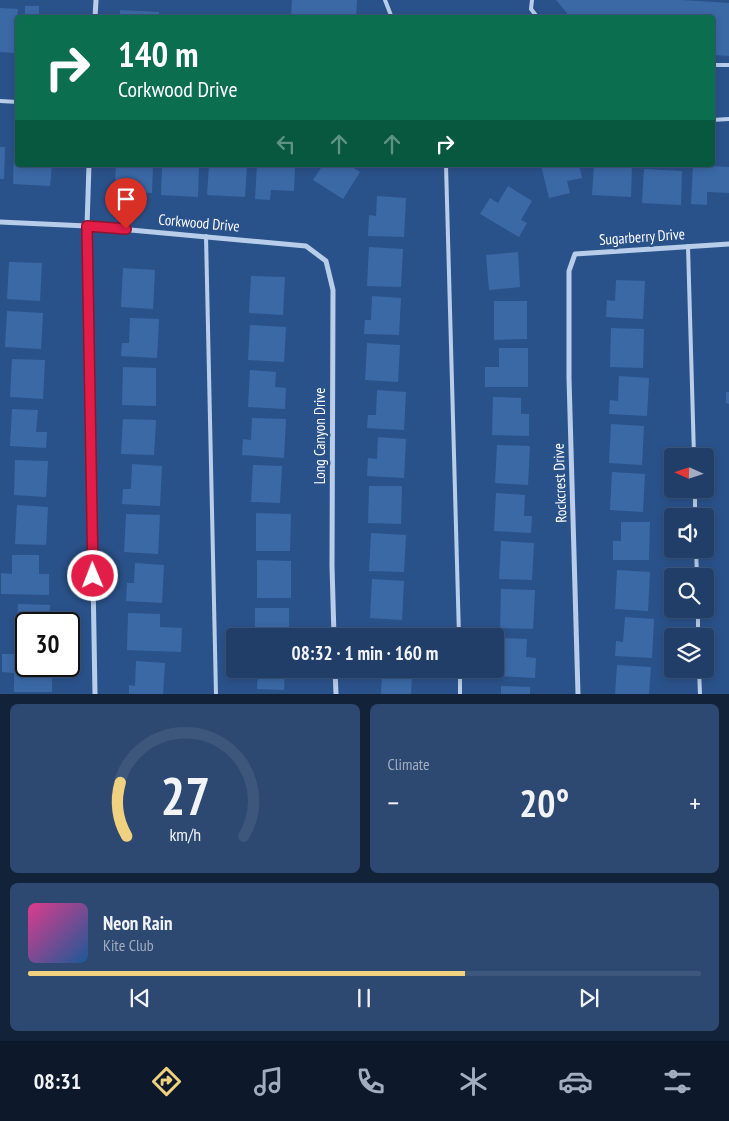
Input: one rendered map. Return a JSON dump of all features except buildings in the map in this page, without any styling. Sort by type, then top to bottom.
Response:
[{"type":"street","points":[[95,15],[96,0]]},
{"type":"street","points":[[89,167],[87,226],[95,694]]},
{"type":"street","name":"Corkwood Drive","points":[[0,222],[87,226],[306,246]]},
{"type":"street","name":"Sugarberry Drive","points":[[569,271],[575,254],[729,244]]},
{"type":"street","name":"Long Canyon Drive","points":[[306,246],[326,261],[333,290],[332,566],[334,628]]},
{"type":"street","name":"Rockcrest Drive","points":[[569,271],[569,378],[578,694]]},
{"type":"street","points":[[335,678],[336,694]]},
{"type":"lane","points":[[385,0],[391,15]]},
{"type":"lane","points":[[532,0],[531,9],[536,15]]},
{"type":"lane","points":[[715,65],[729,66]]},
{"type":"lane","points":[[0,101],[15,102]]},
{"type":"lane","points":[[715,120],[729,119]]},
{"type":"lane","points":[[446,167],[459,628]]},
{"type":"lane","points":[[206,236],[216,694]]},
{"type":"lane","points":[[688,246],[694,448]]},
{"type":"lane","points":[[460,678],[460,694]]},
{"type":"lane","points":[[699,678],[700,694]]},
{"type":"route","points":[[93,576],[87,226],[126,229]]}]
